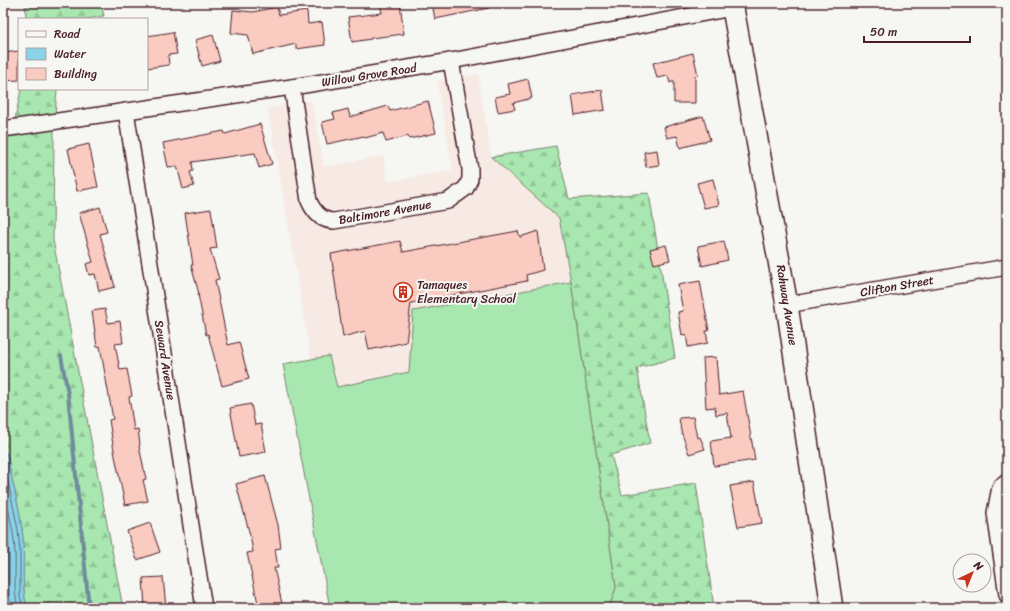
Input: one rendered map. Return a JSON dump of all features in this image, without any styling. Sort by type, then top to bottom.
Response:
[{"type":"street","name":"Willow Grove Road","points":[[3,129],[292,87],[451,61],[732,6]]},
{"type":"street","name":"Rahway Avenue","points":[[732,6],[787,305],[832,608]]},
{"type":"street","name":"Baltimore Avenue","points":[[292,87],[309,201],[319,216],[328,221],[448,201],[466,188],[470,178],[451,61]]},
{"type":"street","name":"Seward Avenue","points":[[126,112],[204,608]]},
{"type":"street","name":"Clifton Street","points":[[787,305],[1007,267]]},
{"type":"street","points":[[1007,482],[1000,486],[995,513],[1007,596]]},
{"type":"shaded area","points":[[478,74],[491,157],[559,218],[571,282],[616,587],[609,608],[330,608],[283,364],[311,359],[268,108],[312,101],[324,167],[383,156],[388,182],[453,170],[437,81]]},
{"type":"green space","points":[[25,3],[101,3],[104,16],[93,18],[26,18]]},
{"type":"green space","points":[[21,90],[57,90],[54,129],[53,240],[123,608],[27,608],[23,579],[23,539],[21,520],[7,454],[3,449],[3,139],[12,135]]},
{"type":"green space","points":[[556,146],[569,199],[649,193],[675,358],[637,368],[650,443],[611,455],[622,495],[696,483],[714,608],[609,608],[616,587],[571,282],[559,218],[491,157]]},
{"type":"green space","points":[[571,282],[616,587],[609,608],[330,608],[283,364],[329,356],[337,387],[409,372],[413,311]]},
{"type":"water","points":[[3,449],[7,454],[21,520],[24,589],[27,608],[3,608]]},
{"type":"building","points":[[380,3],[400,3],[404,34],[352,42],[348,17],[382,13]]},
{"type":"building","points":[[432,3],[488,3],[489,8],[435,19]]},
{"type":"building","points":[[277,7],[279,15],[307,11],[308,24],[322,22],[325,45],[296,49],[296,44],[253,54],[248,35],[231,33],[233,10],[253,12]]},
{"type":"building","points":[[173,32],[177,54],[168,55],[169,65],[148,68],[148,36]]},
{"type":"building","points":[[213,35],[220,61],[202,66],[195,40]]},
{"type":"building","points":[[18,51],[18,80],[3,81],[3,53]]},
{"type":"building","points":[[693,53],[698,75],[695,76],[695,103],[674,103],[674,81],[670,83],[668,76],[657,78],[653,63]]},
{"type":"building","points":[[528,79],[532,98],[513,103],[515,109],[498,112],[495,97],[510,94],[508,84]]},
{"type":"building","points":[[602,90],[605,110],[575,115],[572,95]]},
{"type":"building","points":[[428,101],[436,133],[409,139],[408,136],[386,142],[383,133],[365,138],[364,136],[327,144],[322,122],[335,119],[333,113],[348,109],[350,117],[388,106],[390,111]]},
{"type":"building","points":[[703,116],[710,140],[680,148],[677,136],[667,138],[664,127]]},
{"type":"building","points":[[260,124],[272,164],[259,168],[255,153],[192,162],[193,171],[190,172],[194,186],[183,189],[177,166],[168,167],[163,143],[224,131],[225,134]]},
{"type":"building","points":[[89,144],[98,187],[77,191],[68,149]]},
{"type":"building","points":[[657,150],[659,165],[646,167],[644,152]]},
{"type":"building","points":[[713,179],[719,205],[704,208],[697,183]]},
{"type":"building","points":[[100,207],[107,232],[100,234],[115,287],[99,291],[95,274],[89,275],[86,264],[93,262],[79,213]]},
{"type":"building","points":[[211,209],[217,248],[210,249],[219,279],[215,280],[228,345],[239,342],[249,379],[222,386],[208,334],[206,335],[199,294],[191,265],[193,265],[185,213]]},
{"type":"building","name":"Tamaques Elementary School","points":[[518,231],[520,237],[538,231],[543,270],[526,275],[527,281],[411,303],[406,342],[369,350],[365,331],[343,337],[331,254],[400,241],[403,252]]},
{"type":"building","points":[[724,241],[728,260],[702,266],[698,246]]},
{"type":"building","points":[[666,245],[670,260],[654,264],[650,249]]},
{"type":"building","points":[[700,281],[709,331],[706,331],[708,343],[688,347],[686,334],[682,335],[678,312],[683,311],[678,285]]},
{"type":"building","points":[[105,309],[108,323],[120,321],[123,343],[115,344],[120,370],[127,369],[132,396],[129,397],[134,430],[138,429],[139,446],[146,479],[143,480],[148,501],[125,505],[109,420],[113,419],[100,346],[97,347],[92,311]]},
{"type":"building","points":[[716,357],[719,395],[743,391],[755,460],[714,466],[711,441],[731,438],[727,413],[716,415],[715,407],[706,408],[703,358]]},
{"type":"building","points":[[251,404],[255,425],[261,424],[266,452],[239,457],[230,408]]},
{"type":"building","points":[[693,417],[697,438],[700,437],[705,449],[689,454],[681,431],[679,418]]},
{"type":"building","points":[[265,476],[278,525],[281,548],[275,549],[278,568],[274,568],[283,608],[259,608],[247,553],[253,552],[250,535],[236,484]]},
{"type":"building","points":[[754,482],[762,523],[738,527],[730,486]]},
{"type":"building","points":[[150,523],[160,552],[137,560],[127,531]]},
{"type":"building","points":[[163,577],[166,608],[145,608],[143,578]]},
{"type":"waterway","points":[[61,356],[68,394],[89,608]]},
{"type":"place","name":"Tamaques Elementary School","points":[[403,292]]}]
